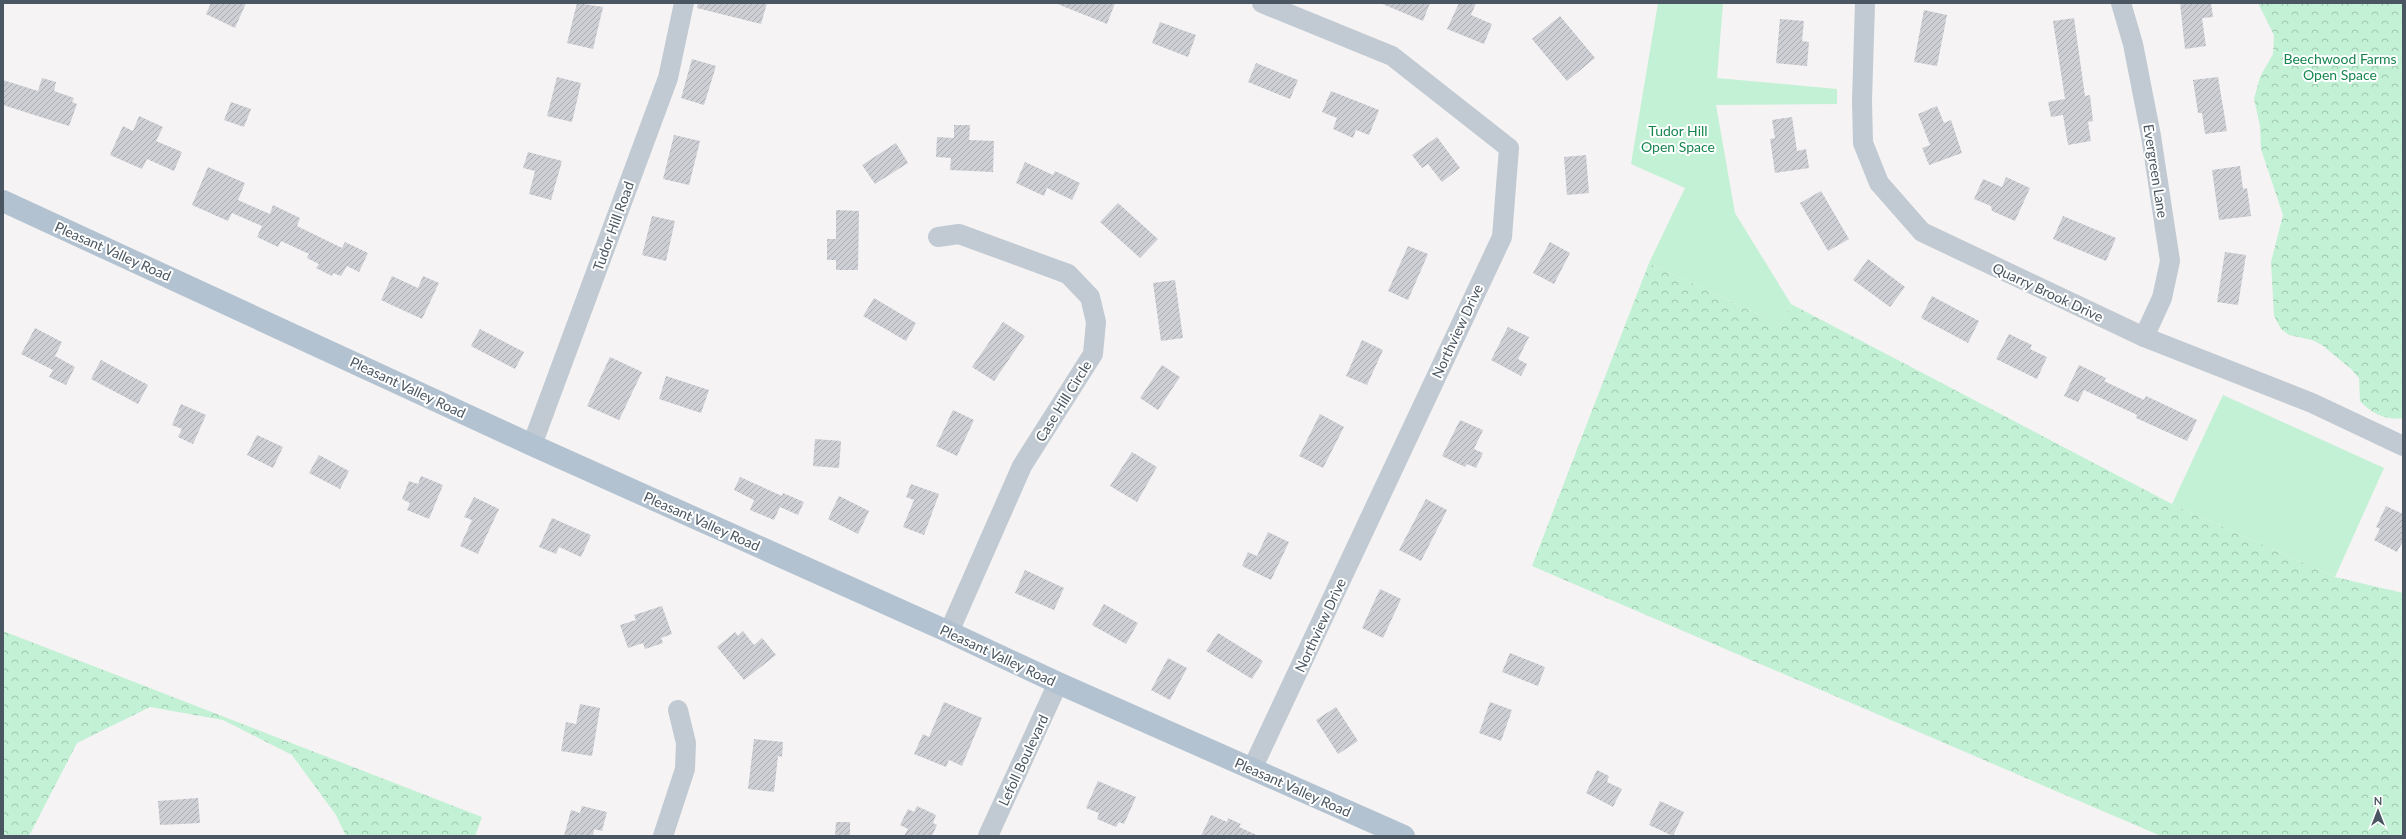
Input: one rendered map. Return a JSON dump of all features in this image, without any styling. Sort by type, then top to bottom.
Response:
[{"type":"main road","name":"Pleasant Valley Road","points":[[3,201],[532,445],[949,632],[1058,683],[1404,836]]},
{"type":"street","name":"Tudor Hill Road","points":[[532,445],[668,78],[684,3]]},
{"type":"street","name":"Northview Drive","points":[[1252,769],[1502,237],[1509,148],[1392,56],[1262,3]]},
{"type":"street","name":"Quarry Brook Drive","points":[[1865,3],[1862,101],[1863,143],[1879,184],[1922,232],[2144,337],[2312,403],[2403,446]]},
{"type":"street","name":"Evergreen Lane","points":[[2121,3],[2133,44],[2151,136],[2170,261],[2162,298],[2144,337]]},
{"type":"street","name":"Case Hill Circle","points":[[938,238],[959,234],[1068,274],[1090,297],[1096,322],[1093,354],[1022,466],[949,632]]},
{"type":"street","name":"Lefoll Boulevard","points":[[988,836],[1058,683]]},
{"type":"street","points":[[664,836],[684,769],[686,743],[678,710]]},
{"type":"green space","name":"Tudor Hill Open Space","points":[[1658,3],[1723,3],[1717,78],[1837,89],[1837,104],[1716,105],[1735,213],[1791,304],[1781,325],[1649,263],[1685,188],[1631,164]]},
{"type":"green space","name":"Beechwood Farms Open Space","points":[[2258,3],[2403,3],[2403,418],[2397,419],[2385,417],[2369,409],[2360,401],[2359,378],[2351,369],[2322,345],[2312,340],[2289,335],[2281,329],[2274,316],[2271,262],[2283,215],[2261,149],[2260,126],[2254,99],[2260,77],[2273,54],[2274,35]]},
{"type":"green space","points":[[1649,263],[1781,325],[1791,304],[2172,504],[2335,577],[2403,593],[2403,836],[2161,836],[1532,566]]},
{"type":"green space","points":[[2223,395],[2384,468],[2335,577],[2172,504]]},
{"type":"green space","points":[[3,631],[482,817],[475,836],[346,836],[336,815],[292,755],[223,720],[150,707],[77,743],[29,836],[3,836]]},
{"type":"building","points":[[211,3],[246,3],[235,28],[206,14]]},
{"type":"building","points":[[577,3],[603,7],[593,49],[567,43]]},
{"type":"building","points":[[698,3],[767,3],[761,24],[697,8]]},
{"type":"building","points":[[1055,3],[1115,3],[1107,24]]},
{"type":"building","points":[[1380,3],[1430,3],[1423,21]]},
{"type":"building","points":[[1459,3],[1476,3],[1471,15],[1492,24],[1484,44],[1447,29]]},
{"type":"building","points":[[2180,3],[2211,3],[2213,17],[2202,18],[2206,46],[2185,49]]},
{"type":"building","points":[[1924,10],[1947,15],[1937,66],[1914,62]]},
{"type":"building","points":[[1560,16],[1595,58],[1567,81],[1532,39]]},
{"type":"building","points":[[2074,18],[2085,96],[2090,95],[2093,121],[2088,122],[2091,141],[2068,145],[2063,115],[2051,117],[2048,102],[2065,99],[2053,21]]},
{"type":"building","points":[[1780,19],[1804,21],[1802,41],[1809,42],[1807,66],[1776,63]]},
{"type":"building","points":[[1160,22],[1196,35],[1188,57],[1152,43]]},
{"type":"building","points":[[692,59],[716,66],[704,105],[681,98]]},
{"type":"building","points":[[1256,63],[1298,80],[1290,99],[1248,82]]},
{"type":"building","points":[[557,77],[581,83],[572,122],[547,116]]},
{"type":"building","points":[[2218,77],[2227,131],[2205,134],[2202,113],[2198,113],[2193,80]]},
{"type":"building","points":[[42,78],[56,82],[54,91],[74,98],[72,102],[77,104],[69,126],[3,105],[3,80],[38,91]]},
{"type":"building","points":[[1331,91],[1379,110],[1369,135],[1356,130],[1353,138],[1333,129],[1337,118],[1322,112]]},
{"type":"building","points":[[231,102],[251,109],[244,127],[224,120]]},
{"type":"building","points":[[1937,106],[1944,123],[1951,120],[1962,153],[1929,165],[1922,148],[1930,145],[1918,114]]},
{"type":"building","points":[[139,116],[163,127],[156,141],[182,152],[174,171],[147,159],[142,169],[110,155],[123,126],[133,131]]},
{"type":"building","points":[[1792,117],[1797,151],[1806,149],[1809,168],[1775,173],[1770,139],[1775,138],[1772,120]]},
{"type":"building","points":[[954,125],[970,125],[969,140],[994,141],[993,172],[950,170],[951,158],[936,157],[937,137],[954,138]]},
{"type":"building","points":[[674,135],[700,141],[689,185],[663,179]]},
{"type":"building","points":[[1437,137],[1460,168],[1442,182],[1428,164],[1422,168],[1412,155]]},
{"type":"building","points":[[896,143],[908,163],[875,184],[862,165]]},
{"type":"building","points":[[528,152],[562,161],[551,200],[529,194],[535,171],[523,168]]},
{"type":"building","points":[[1586,155],[1589,193],[1567,195],[1564,157]]},
{"type":"building","points":[[1025,162],[1053,175],[1055,171],[1080,183],[1072,200],[1047,188],[1044,196],[1016,183]]},
{"type":"building","points":[[2240,166],[2243,189],[2247,188],[2251,216],[2219,220],[2212,170]]},
{"type":"building","points":[[208,167],[245,183],[238,200],[270,214],[273,205],[300,218],[297,226],[342,248],[345,242],[368,253],[359,272],[347,266],[341,276],[333,273],[332,276],[316,268],[319,264],[307,258],[309,254],[281,241],[278,247],[257,237],[262,226],[232,213],[228,221],[192,205]]},
{"type":"building","points":[[2006,177],[2030,188],[2015,221],[1992,211],[1991,206],[1974,199],[1983,179],[2002,187]]},
{"type":"building","points":[[1821,191],[1849,239],[1828,251],[1800,203]]},
{"type":"building","points":[[1118,203],[1158,239],[1140,258],[1100,222]]},
{"type":"building","points":[[836,210],[859,211],[858,270],[836,270],[836,260],[827,260],[827,239],[836,239]]},
{"type":"building","points":[[652,216],[675,221],[666,261],[642,255]]},
{"type":"building","points":[[2063,216],[2116,238],[2106,261],[2053,239]]},
{"type":"building","points":[[1550,242],[1570,253],[1554,284],[1533,273]]},
{"type":"building","points":[[1408,246],[1428,254],[1408,300],[1388,291]]},
{"type":"building","points":[[2225,252],[2246,255],[2238,305],[2217,302]]},
{"type":"building","points":[[1868,259],[1905,287],[1890,307],[1853,280]]},
{"type":"building","points":[[392,276],[418,288],[423,276],[439,283],[422,319],[381,300]]},
{"type":"building","points":[[1175,280],[1183,338],[1161,341],[1153,283]]},
{"type":"building","points":[[1932,296],[1979,321],[1968,343],[1921,318]]},
{"type":"building","points":[[874,298],[916,323],[906,341],[863,316]]},
{"type":"building","points":[[1003,322],[1025,336],[994,381],[972,367]]},
{"type":"building","points":[[1508,327],[1529,337],[1518,359],[1527,364],[1521,376],[1491,360]]},
{"type":"building","points":[[35,328],[62,342],[55,356],[75,367],[66,385],[49,377],[53,370],[21,354]]},
{"type":"building","points":[[480,329],[524,352],[515,369],[471,346]]},
{"type":"building","points":[[2009,334],[2032,345],[2030,349],[2047,357],[2037,379],[1996,359]]},
{"type":"building","points":[[1362,340],[1383,350],[1367,385],[1346,376]]},
{"type":"building","points":[[610,357],[642,372],[619,420],[587,406]]},
{"type":"building","points":[[101,360],[148,385],[138,404],[91,379]]},
{"type":"building","points":[[1162,365],[1180,377],[1158,410],[1140,398]]},
{"type":"building","points":[[2079,365],[2106,378],[2104,381],[2144,400],[2146,396],[2197,420],[2187,441],[2136,418],[2137,415],[2084,390],[2078,402],[2064,396]]},
{"type":"building","points":[[666,376],[709,390],[701,413],[659,399]]},
{"type":"building","points":[[181,404],[206,415],[193,444],[178,437],[182,429],[172,425]]},
{"type":"building","points":[[953,410],[974,420],[957,456],[936,446]]},
{"type":"building","points":[[1320,414],[1344,427],[1323,468],[1299,456]]},
{"type":"building","points":[[1460,420],[1483,430],[1474,449],[1483,453],[1476,468],[1467,464],[1465,467],[1442,456]]},
{"type":"building","points":[[257,435],[283,447],[273,468],[247,455]]},
{"type":"building","points":[[815,439],[841,441],[839,468],[813,466]]},
{"type":"building","points":[[1132,452],[1157,467],[1137,502],[1110,486]]},
{"type":"building","points":[[319,455],[349,471],[340,489],[309,473]]},
{"type":"building","points":[[421,476],[443,485],[429,519],[407,510],[410,503],[402,499],[409,481],[418,484]]},
{"type":"building","points":[[740,477],[782,496],[783,493],[804,502],[798,515],[780,507],[774,520],[750,510],[754,500],[734,490]]},
{"type":"building","points":[[911,484],[939,494],[924,535],[903,527],[914,500],[906,497]]},
{"type":"building","points":[[839,496],[869,511],[858,534],[828,519]]},
{"type":"building","points":[[474,497],[499,509],[478,554],[460,546],[472,520],[464,517]]},
{"type":"building","points":[[1426,499],[1447,510],[1421,561],[1399,550]]},
{"type":"building","points":[[2386,506],[2403,514],[2403,541],[2397,552],[2374,540],[2380,529],[2376,527]]},
{"type":"building","points":[[552,518],[591,535],[581,557],[559,547],[556,554],[539,547]]},
{"type":"building","points":[[1268,532],[1289,542],[1271,580],[1242,566],[1248,552],[1257,556]]},
{"type":"building","points":[[1025,570],[1064,588],[1054,610],[1015,593]]},
{"type":"building","points":[[1380,589],[1401,599],[1383,638],[1362,628]]},
{"type":"building","points":[[1104,604],[1138,623],[1126,644],[1092,625]]},
{"type":"building","points":[[662,606],[672,634],[661,638],[663,643],[645,649],[643,643],[628,648],[620,625],[636,620],[634,615]]},
{"type":"building","points":[[743,631],[754,645],[762,638],[776,655],[744,680],[717,647],[735,632],[738,636]]},
{"type":"building","points":[[1218,633],[1263,661],[1252,679],[1206,651]]},
{"type":"building","points":[[1510,653],[1545,667],[1538,686],[1502,672]]},
{"type":"building","points":[[1168,658],[1187,668],[1170,700],[1151,690]]},
{"type":"building","points":[[944,702],[982,718],[962,766],[949,760],[946,767],[914,754],[923,734],[929,737]]},
{"type":"building","points":[[1490,702],[1512,710],[1501,741],[1479,733]]},
{"type":"building","points":[[580,704],[600,708],[592,756],[561,751],[566,722],[576,724]]},
{"type":"building","points":[[1336,707],[1358,741],[1338,754],[1316,720]]},
{"type":"building","points":[[754,739],[783,742],[782,757],[778,756],[774,792],[748,789]]},
{"type":"building","points":[[1597,770],[1609,776],[1607,782],[1622,789],[1613,807],[1586,793]]},
{"type":"building","points":[[1098,781],[1136,797],[1124,824],[1119,822],[1116,827],[1097,819],[1099,813],[1086,808]]},
{"type":"building","points":[[198,798],[200,823],[160,825],[158,801]]},
{"type":"building","points":[[1660,801],[1684,812],[1673,836],[1649,825]]},
{"type":"building","points":[[582,806],[607,812],[602,831],[594,829],[593,836],[564,836],[571,810],[580,813]]},
{"type":"building","points":[[917,806],[936,815],[933,823],[937,825],[932,836],[904,836],[908,829],[900,825],[908,809],[914,812]]},
{"type":"building","points":[[1211,815],[1227,822],[1228,818],[1241,824],[1239,827],[1259,836],[1201,836]]},
{"type":"building","points":[[836,822],[850,822],[850,836],[835,836]]}]
